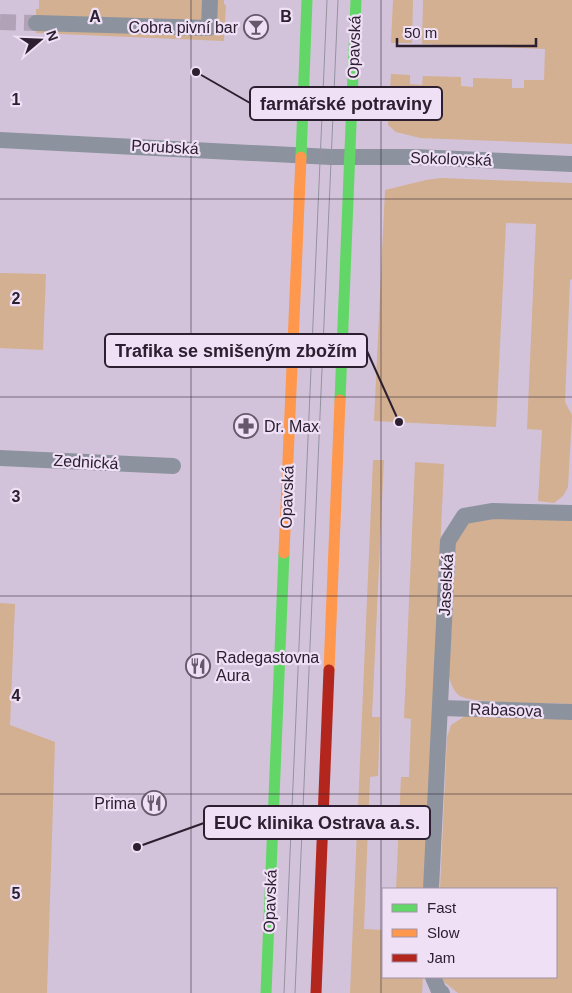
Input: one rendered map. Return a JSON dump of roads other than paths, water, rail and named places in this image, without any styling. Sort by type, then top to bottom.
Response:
[{"type":"main road","name":"Opavská","points":[[266,993],[307,0]]},
{"type":"main road","name":"Opavská","points":[[316,993],[356,0]]},
{"type":"street","points":[[36,23],[209,28],[210,0]]},
{"type":"street","name":"Porubská","points":[[0,140],[331,156]]},
{"type":"street","name":"Sokolovská","points":[[331,156],[415,157],[572,164]]},
{"type":"street","name":"Zednická","points":[[0,458],[173,466]]},
{"type":"street","name":"Jaselská","points":[[431,888],[448,541],[464,516],[493,511],[572,513]]},
{"type":"street","name":"Rabasova","points":[[440,708],[572,712]]},
{"type":"street","points":[[433,978],[439,991],[442,993]]},
{"type":"tunnel","points":[[0,22],[36,23]]},
{"type":"tram line","points":[[284,993],[327,0]]},
{"type":"tram line","points":[[295,993],[338,0]]},
{"type":"place","name":"Cobra pivní bar","points":[[256,27]]},
{"type":"place","name":"farmářské potraviny","points":[[196,72]]},
{"type":"place","name":"Trafika se smišeným zbožím","points":[[399,422]]},
{"type":"place","name":"Dr. Max","points":[[246,426]]},
{"type":"place","name":"Radegastovna Aura","points":[[198,666]]},
{"type":"place","name":"Prima","points":[[154,803]]},
{"type":"place","name":"EUC klinika Ostrava a.s.","points":[[137,847]]}]
